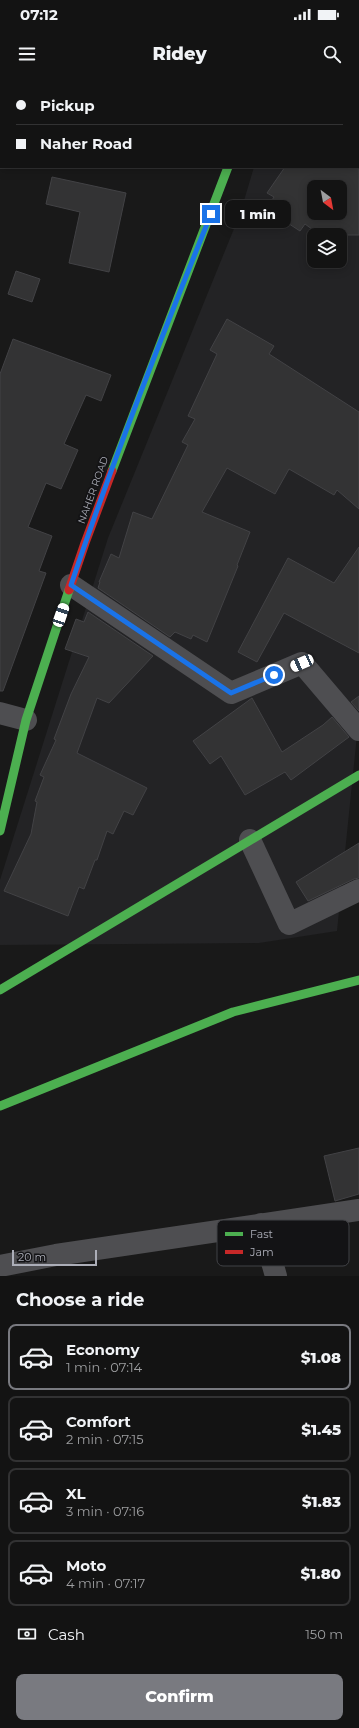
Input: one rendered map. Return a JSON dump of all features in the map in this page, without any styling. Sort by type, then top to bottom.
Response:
[{"type":"street","points":[[222,185],[228,168]]},
{"type":"street","name":"NAHER ROAD","points":[[0,831],[26,720],[88,535],[163,334],[222,185],[233,168]]},
{"type":"street","points":[[71,585],[231,693],[302,663],[359,730]]},
{"type":"street","points":[[0,713],[26,720]]},
{"type":"street","points":[[0,990],[359,774]]},
{"type":"street","points":[[250,840],[289,924],[359,890]]},
{"type":"street","points":[[0,1106],[233,1012],[359,980]]},
{"type":"street","points":[[289,1220],[359,1210]]},
{"type":"street","points":[[8,1269],[56,1255],[217,1231]]},
{"type":"street","points":[[273,1266],[276,1276]]},
{"type":"shaded area","points":[[254,168],[359,168],[359,715],[337,931],[259,943],[0,945],[0,880],[108,538],[240,214]]},
{"type":"building","points":[[284,168],[359,168],[359,235],[347,235],[347,228],[310,228],[305,224],[300,231],[266,209],[274,197],[267,193]]},
{"type":"building","points":[[52,177],[126,193],[109,272],[69,263],[80,212],[46,204]]},
{"type":"building","points":[[16,271],[40,279],[32,302],[8,294]]},
{"type":"building","points":[[227,319],[274,346],[269,354],[359,412],[359,509],[337,490],[334,495],[289,469],[275,494],[227,468],[202,512],[250,532],[237,565],[238,566],[207,642],[193,635],[191,639],[175,632],[170,637],[98,588],[99,582],[111,554],[119,558],[133,512],[152,519],[188,445],[182,442],[195,419],[188,416],[217,354],[210,350]]},
{"type":"building","points":[[13,339],[111,375],[101,401],[86,395],[64,444],[78,450],[61,489],[46,483],[28,527],[52,536],[39,571],[46,573],[3,691],[0,691],[0,374]]},
{"type":"building","points":[[359,547],[359,653],[284,613],[257,662],[238,652],[288,558],[334,583]]},
{"type":"building","points":[[88,612],[153,656],[109,703],[97,698],[77,753],[147,788],[133,815],[124,811],[113,834],[107,831],[97,860],[95,860],[84,889],[79,887],[68,916],[4,891],[31,834],[37,802],[35,801],[44,777],[40,775],[56,740],[54,739],[71,694],[89,657],[65,649],[76,619],[84,622]]},
{"type":"building","points":[[359,696],[359,711],[351,702]]},
{"type":"building","points":[[252,698],[282,752],[323,725],[332,717],[349,737],[291,780],[285,772],[245,795],[221,756],[210,764],[193,741]]},
{"type":"building","points":[[359,843],[359,878],[308,901],[296,882]]},
{"type":"building","points":[[359,1148],[359,1194],[335,1201],[324,1156]]},
{"type":"traffic: fast","points":[[112,471],[228,168]]},
{"type":"traffic: fast","points":[[0,831],[26,720],[69,590]]},
{"type":"traffic: fast","points":[[0,990],[359,775]]},
{"type":"traffic: fast","points":[[0,1106],[233,1012],[359,980]]},
{"type":"traffic: jam","points":[[69,590],[112,471]]},
{"type":"route","points":[[211,214],[166,326],[85,543],[71,585],[231,693],[274,675]]}]
